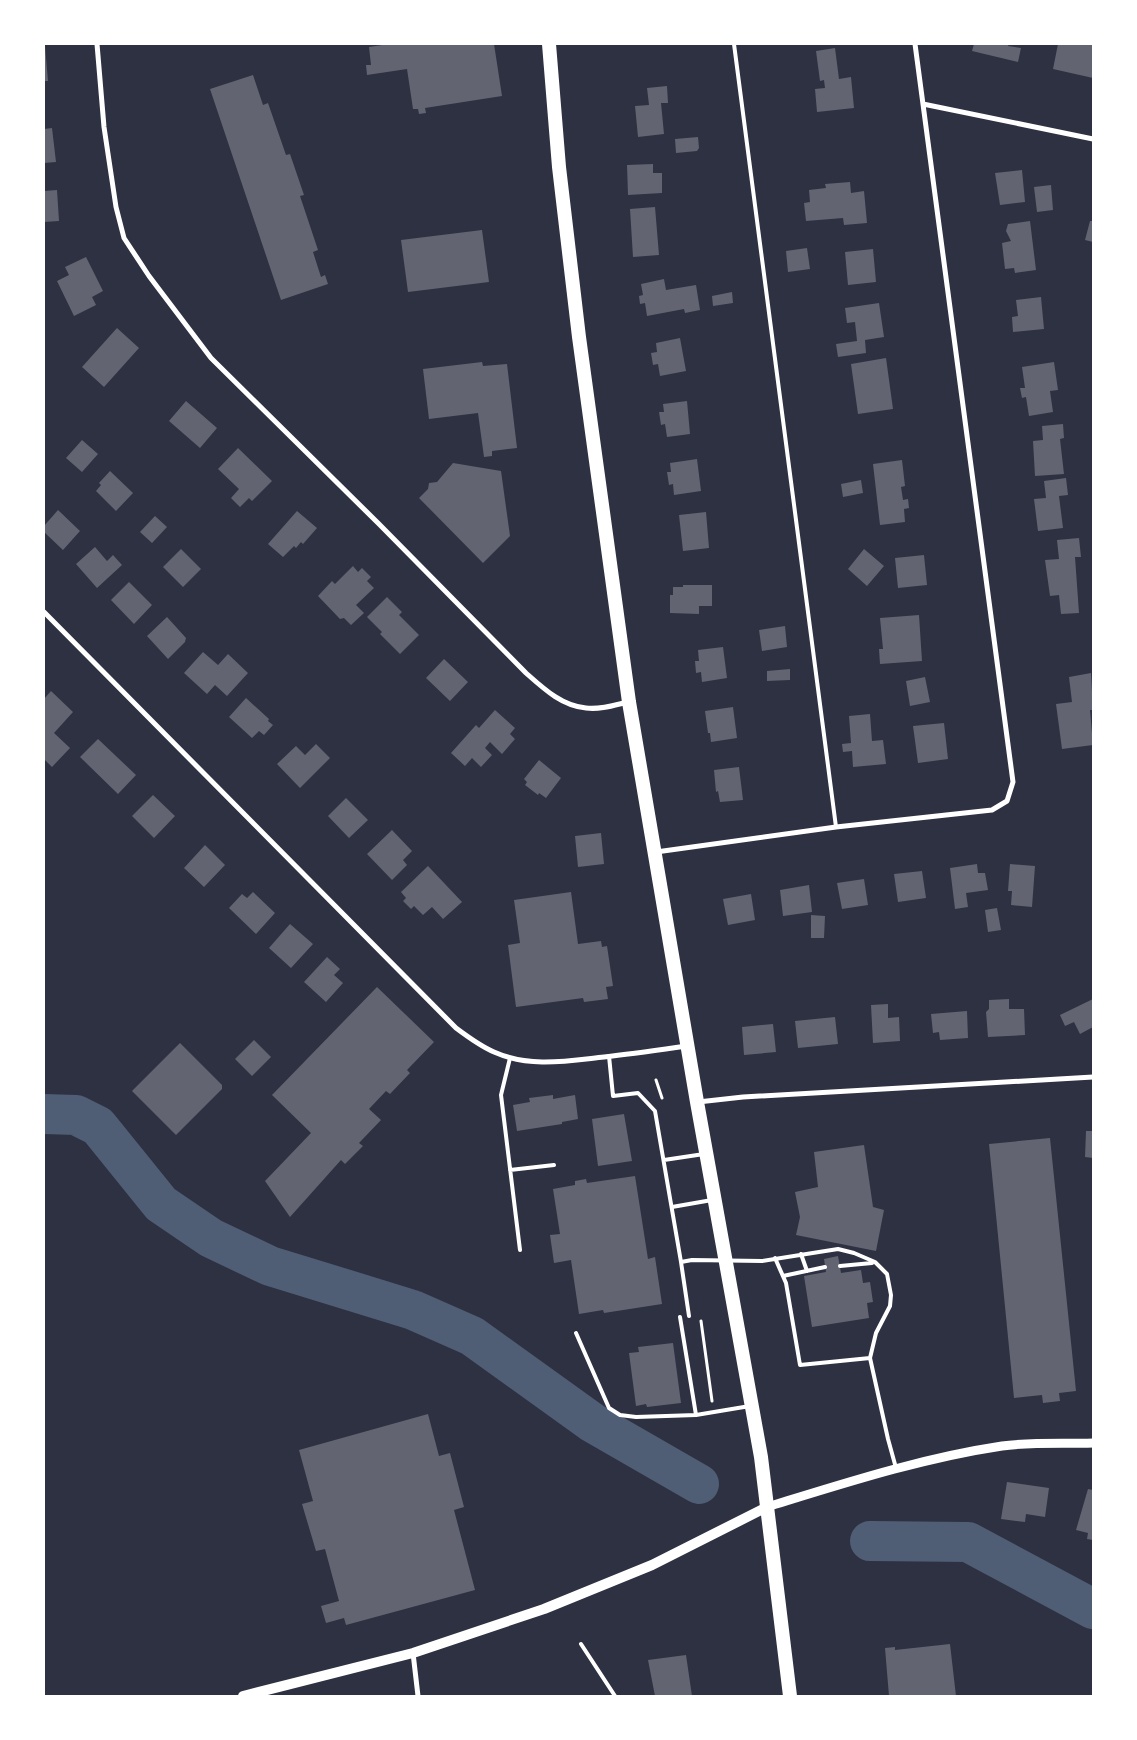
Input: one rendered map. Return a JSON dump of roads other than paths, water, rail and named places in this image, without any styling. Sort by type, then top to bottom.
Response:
[{"type":"highway","points":[[549,44],[559,167],[579,337],[629,702],[751,1405],[767,1506],[790,1696]]},
{"type":"main road","points":[[243,1696],[413,1653],[544,1609],[652,1565],[767,1506]]},
{"type":"street","points":[[97,44],[105,136],[116,207],[124,238],[149,276],[212,358],[526,674],[544,689],[558,699],[586,708],[629,702]]},
{"type":"street","points":[[656,852],[836,827],[992,810],[1007,801],[1013,782],[915,44]]},
{"type":"street","points":[[923,104],[1093,139]]},
{"type":"street","points":[[44,612],[456,1028],[481,1046],[510,1058],[537,1063],[688,1046]]},
{"type":"street","points":[[697,1102],[743,1097],[1093,1077]]},
{"type":"street","points":[[767,1506],[896,1468],[1004,1446],[1093,1443]]},
{"type":"street","points":[[413,1653],[418,1696]]},
{"type":"lane","points":[[734,44],[836,827]]},
{"type":"lane","points":[[609,1056],[613,1096],[638,1092],[656,1111],[682,1262],[689,1316]]},
{"type":"lane","points":[[510,1058],[501,1095],[520,1250]]},
{"type":"lane","points":[[664,1160],[707,1153]]},
{"type":"lane","points":[[510,1170],[554,1165]]},
{"type":"lane","points":[[672,1208],[716,1199]]},
{"type":"lane","points":[[682,1262],[692,1260],[726,1262],[762,1261],[838,1249],[854,1253],[875,1262],[887,1274],[891,1295],[890,1306],[876,1333],[870,1358],[896,1468]]},
{"type":"lane","points":[[801,1254],[807,1270]]},
{"type":"lane","points":[[775,1258],[786,1283],[800,1365],[870,1358]]},
{"type":"lane","points":[[840,1266],[875,1262]]},
{"type":"lane","points":[[783,1276],[826,1267]]},
{"type":"lane","points":[[680,1317],[696,1414]]},
{"type":"lane","points":[[576,1333],[609,1408],[620,1415],[636,1417],[696,1414],[751,1405]]},
{"type":"lane","points":[[582,1644],[615,1696]]},
{"type":"waterway","points":[[44,1114],[76,1115],[98,1126],[161,1204],[211,1238],[270,1266],[413,1310],[472,1336],[593,1423],[699,1484]]},
{"type":"waterway","points":[[870,1541],[968,1542],[1093,1609]]}]
